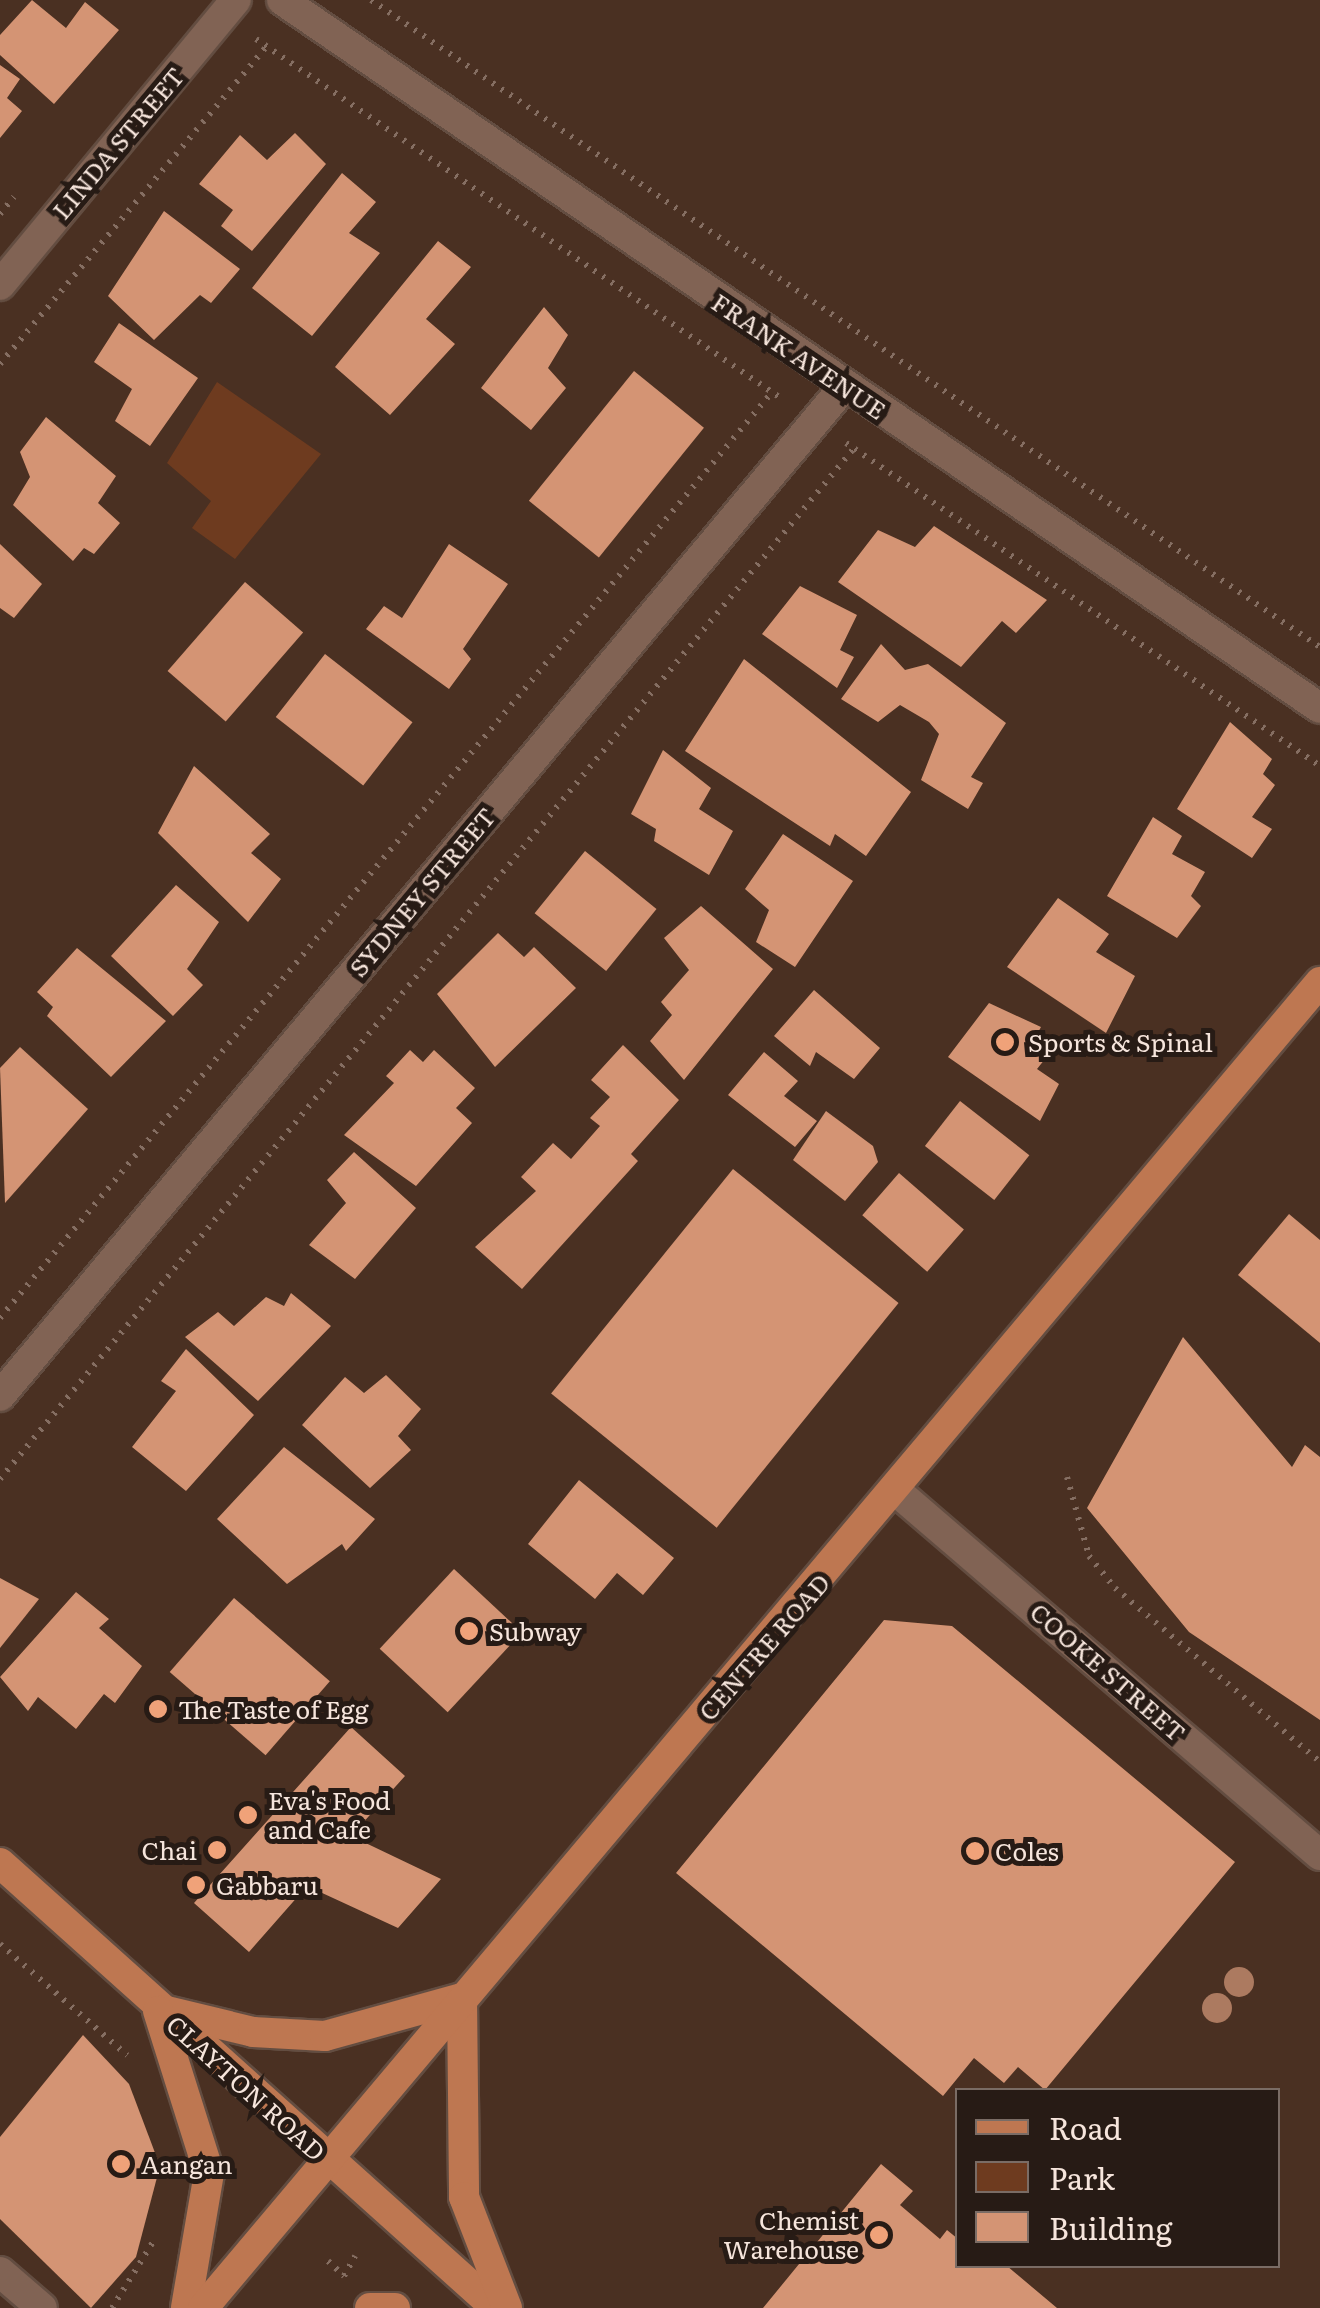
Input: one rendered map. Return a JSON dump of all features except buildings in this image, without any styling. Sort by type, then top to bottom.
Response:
[{"type":"main road","name":"CENTRE ROAD","points":[[203,2308],[1320,982]]},
{"type":"main road","name":"CLAYTON ROAD","points":[[0,1863],[326,2161],[496,2308]]},
{"type":"main road","points":[[157,2008],[253,2032],[325,2036],[462,1998],[464,2197],[507,2308]]},
{"type":"main road","points":[[157,2008],[209,2173],[186,2308]]},
{"type":"main road","points":[[370,2308],[395,2308]]},
{"type":"street","name":"FRANK AVENUE","points":[[282,0],[844,387],[1320,708]]},
{"type":"street","name":"LINDA STREET","points":[[0,285],[230,8]]},
{"type":"street","name":"SYDNEY STREET","points":[[0,1396],[844,387]]},
{"type":"street","name":"COOKE STREET","points":[[895,1490],[1320,1855]]},
{"type":"street","points":[[0,2272],[42,2308]]},
{"type":"path","points":[[370,0],[1320,647]]},
{"type":"path","points":[[230,8],[267,46],[1320,766]]},
{"type":"path","points":[[0,364],[267,46]]},
{"type":"path","points":[[0,1318],[772,392]]},
{"type":"path","points":[[0,1479],[854,448]]},
{"type":"path","points":[[1067,1477],[1089,1556],[1115,1588],[1320,1762]]},
{"type":"path","points":[[0,1944],[133,2060]]},
{"type":"path","points":[[112,2308],[162,2224]]},
{"type":"path","points":[[328,2261],[344,2276],[354,2256]]},
{"type":"green space","points":[[217,382],[321,454],[235,559],[192,528],[211,501],[167,463]]},
{"type":"place","name":"Sports & Spinal","points":[[1005,1042]]},
{"type":"place","name":"Subway","points":[[469,1631]]},
{"type":"place","name":"The Taste of Egg","points":[[158,1709]]},
{"type":"place","name":"Eva's Food and Cafe","points":[[248,1815]]},
{"type":"place","name":"Chai","points":[[217,1850]]},
{"type":"place","name":"Coles","points":[[975,1851]]},
{"type":"place","name":"Gabbaru","points":[[196,1885]]},
{"type":"place","name":"Aangan","points":[[121,2164]]},
{"type":"place","name":"Chemist Warehouse","points":[[879,2235]]}]
